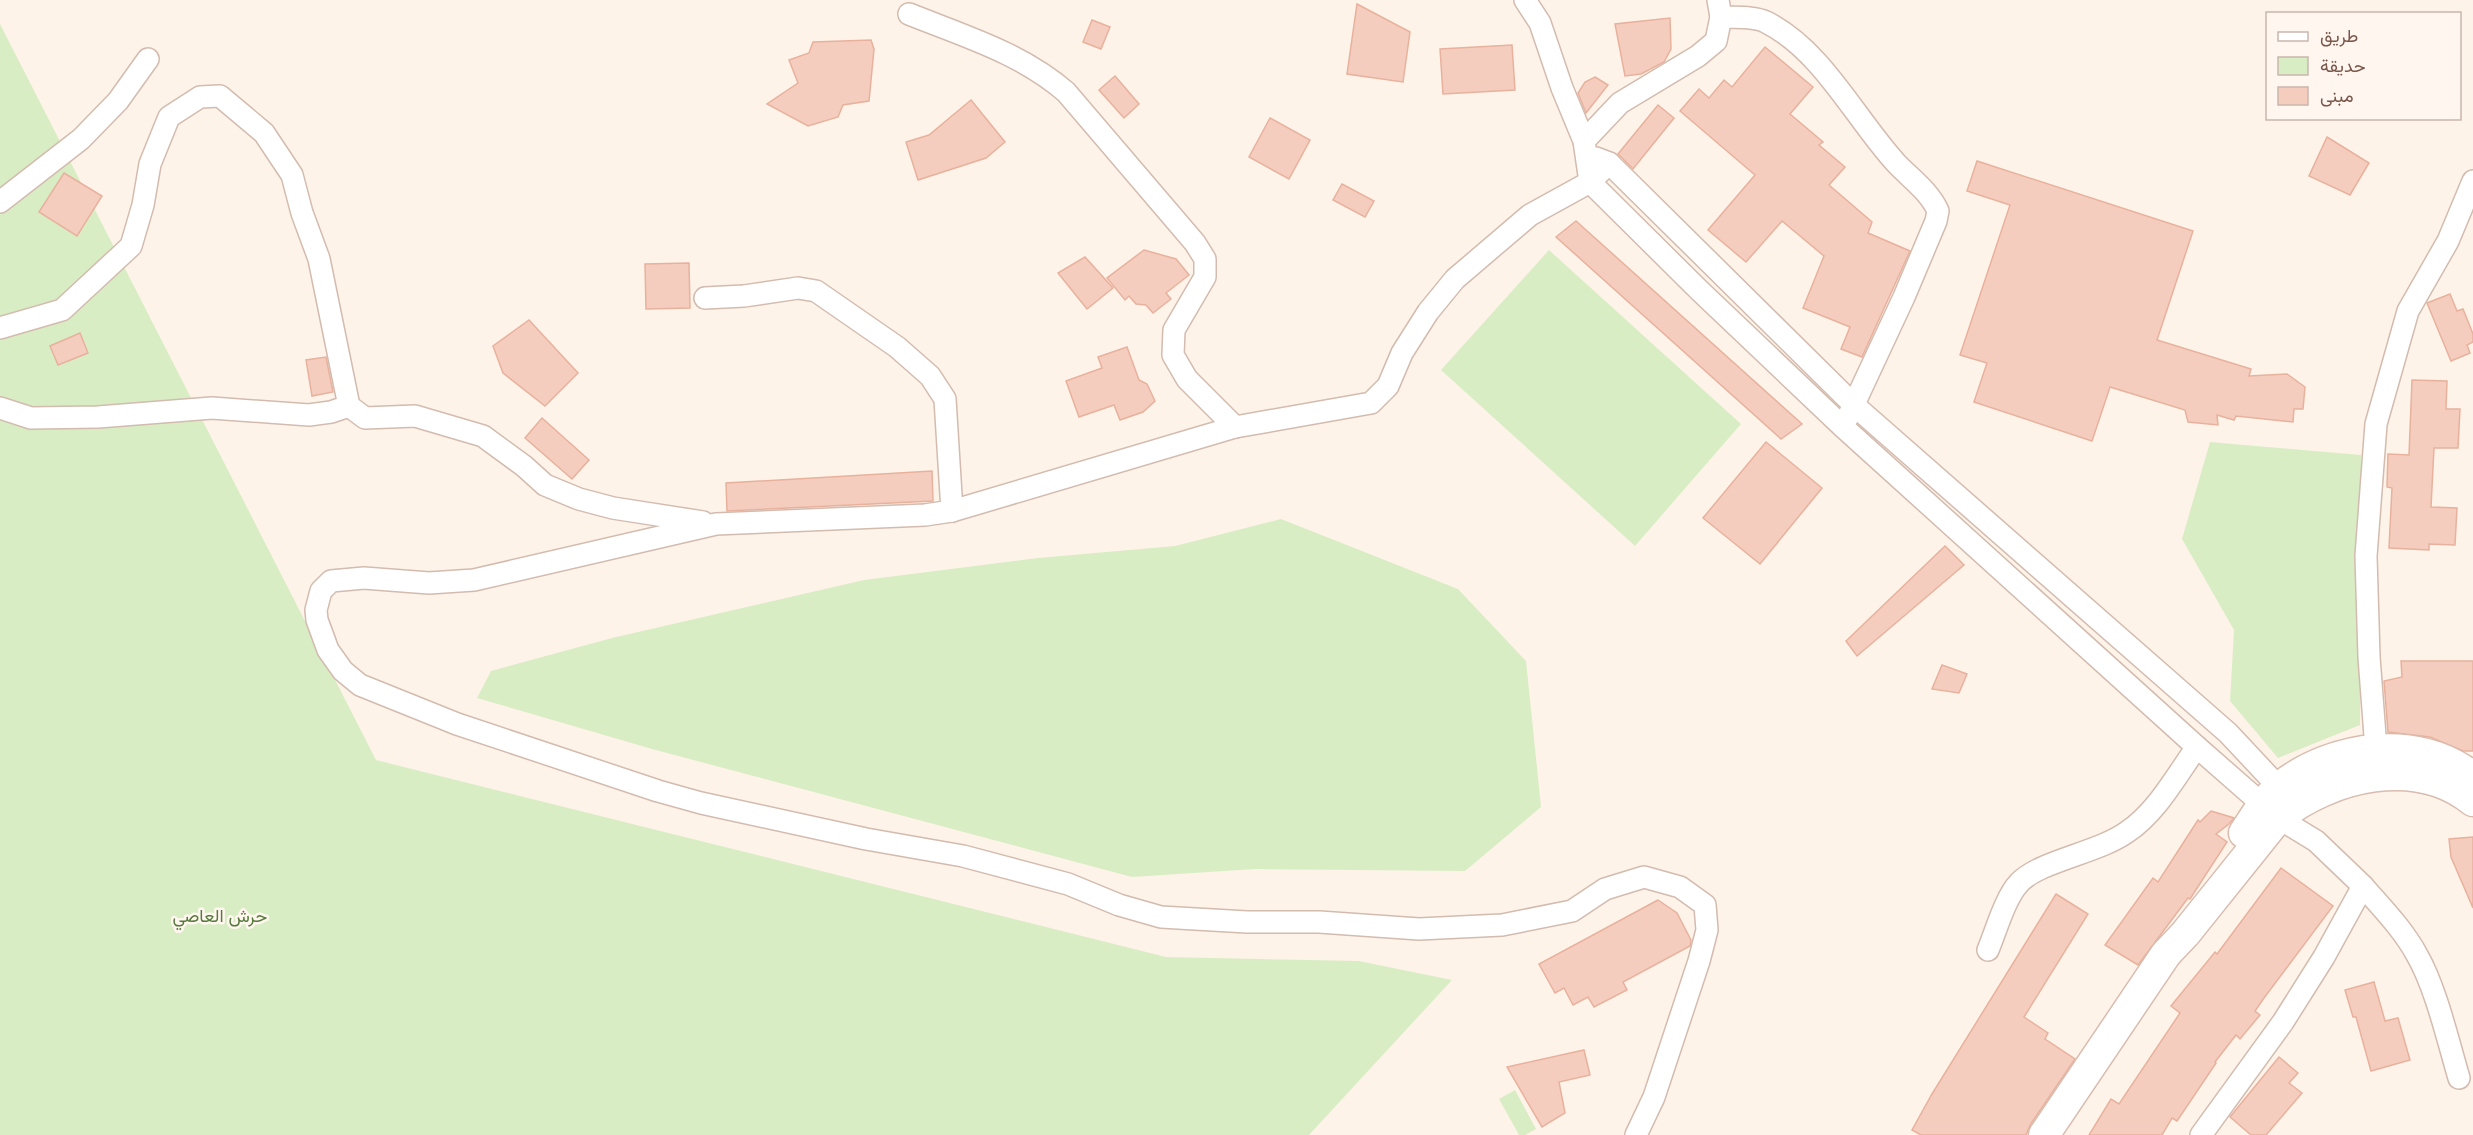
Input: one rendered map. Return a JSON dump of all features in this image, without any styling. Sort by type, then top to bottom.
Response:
[{"type":"street","points":[[1524,0],[1540,23],[1562,88],[1586,147],[1590,182],[1842,426],[2197,747],[2279,804]]},
{"type":"street","points":[[1586,147],[1620,103],[1698,56],[1716,41],[1719,9],[1764,21],[1813,58],[1896,163],[1923,189],[1938,211],[1936,221],[1904,297],[1855,406],[1842,426]]},
{"type":"street","points":[[909,14],[1011,55],[1044,74],[1066,92],[1195,243],[1205,259],[1205,277],[1174,330],[1173,355],[1187,379],[1234,427]]},
{"type":"street","points":[[0,202],[81,139],[118,101],[148,59]]},
{"type":"street","points":[[0,328],[62,310],[131,246],[143,206],[150,164],[169,117],[200,97],[220,96],[264,133],[292,175],[302,213],[319,259],[349,406],[365,418],[415,416],[483,436],[524,466],[545,485],[579,499],[613,508],[716,524]]},
{"type":"street","points":[[1586,147],[1609,163],[1855,406],[2228,733],[2279,804],[2363,886],[2394,921],[2418,956],[2440,1012],[2459,1078]]},
{"type":"street","points":[[1609,163],[1590,182],[1530,215],[1455,279],[1428,312],[1402,353],[1388,386],[1371,403],[1234,427],[952,511],[925,516],[716,524],[474,580],[429,583],[364,578],[331,581],[321,591],[316,610],[320,632],[328,650],[343,671],[360,685],[457,724],[690,800],[793,824],[963,856],[1068,884],[1119,905],[1161,917],[1247,922],[1319,922],[1419,929],[1502,926],[1572,911],[1605,889],[1644,877],[1680,887],[1705,905],[1707,930],[1679,1026],[1654,1097],[1636,1135]]},
{"type":"street","points":[[2376,749],[2369,657],[2366,556],[2376,424],[2408,311],[2448,241],[2473,182]]},
{"type":"street","points":[[1700,291],[1717,271]]},
{"type":"street","points":[[705,298],[744,296],[798,288],[816,291],[897,347],[930,376],[945,399],[952,511]]},
{"type":"street","points":[[0,408],[31,418],[42,418],[98,417],[212,408],[309,415],[331,412],[349,406]]},
{"type":"street","points":[[1988,950],[2018,884],[2037,870],[2108,844],[2128,832],[2146,817],[2197,747]]},
{"type":"street","points":[[2044,1135],[2166,954],[2185,934],[2308,767],[2341,754],[2376,749],[2398,749],[2469,768]]},
{"type":"street","points":[[2279,804],[2338,784],[2385,776],[2432,779],[2452,787],[2473,801]]},
{"type":"street","points":[[2200,1135],[2283,1022],[2324,957],[2363,886]]},
{"type":"green space","name":"حرش العاصي","points":[[0,24],[376,760],[1166,957],[1359,961],[1452,980],[1309,1135],[0,1135]]},
{"type":"green space","points":[[1549,250],[1741,424],[1635,546],[1441,370]]},
{"type":"green space","points":[[2210,442],[2361,455],[2360,725],[2278,758],[2230,701],[2234,630],[2182,539]]},
{"type":"green space","points":[[1281,519],[1458,589],[1526,661],[1541,807],[1465,871],[1255,869],[1132,877],[652,749],[477,698],[491,671],[612,638],[864,580],[1038,558],[1175,546]]},
{"type":"green space","points":[[1515,1090],[1536,1129],[1525,1135],[1519,1135],[1499,1099]]},
{"type":"building","points":[[1357,4],[1410,32],[1403,82],[1347,74]]},
{"type":"building","points":[[1670,18],[1671,49],[1664,62],[1641,74],[1625,76],[1615,24]]},
{"type":"building","points":[[1092,20],[1110,27],[1101,49],[1083,42]]},
{"type":"building","points":[[871,40],[874,49],[869,101],[843,105],[838,117],[808,126],[767,104],[798,83],[789,60],[809,53],[813,42]]},
{"type":"building","points":[[1512,45],[1515,90],[1443,94],[1440,49]]},
{"type":"building","points":[[1765,47],[1813,87],[1790,114],[1823,142],[1819,145],[1845,167],[1829,185],[1872,222],[1868,233],[1910,251],[1862,357],[1841,349],[1850,327],[1803,308],[1824,256],[1782,221],[1746,262],[1708,230],[1755,175],[1680,111],[1699,89],[1709,98],[1724,80],[1732,87]]},
{"type":"building","points":[[1115,76],[1139,104],[1124,118],[1099,90]]},
{"type":"building","points":[[1595,77],[1608,85],[1586,113],[1578,93],[1585,82]]},
{"type":"building","points":[[971,100],[1005,142],[986,158],[918,180],[906,142],[929,135]]},
{"type":"building","points":[[1658,105],[1674,118],[1633,169],[1618,154]]},
{"type":"building","points":[[1270,118],[1310,140],[1289,179],[1249,157]]},
{"type":"building","points":[[2327,137],[2369,163],[2350,195],[2309,176]]},
{"type":"building","points":[[1977,161],[2193,231],[2157,340],[2251,369],[2249,376],[2287,374],[2305,387],[2303,409],[2294,409],[2293,422],[2236,416],[2234,420],[2217,415],[2218,425],[2188,422],[2185,410],[2110,387],[2092,441],[1974,402],[1987,363],[1960,355],[2010,205],[1967,191]]},
{"type":"building","points":[[64,173],[102,196],[77,236],[39,212]]},
{"type":"building","points":[[1342,184],[1374,201],[1365,217],[1333,200]]},
{"type":"building","points":[[1576,221],[1802,424],[1781,439],[1556,237]]},
{"type":"building","points":[[1144,250],[1176,259],[1189,275],[1166,293],[1171,299],[1153,313],[1146,305],[1136,304],[1129,296],[1125,300],[1107,278]]},
{"type":"building","points":[[1085,257],[1113,288],[1087,309],[1058,273]]},
{"type":"building","points":[[689,263],[690,308],[646,309],[645,264]]},
{"type":"building","points":[[2450,294],[2457,311],[2463,309],[2473,334],[2473,342],[2467,345],[2470,353],[2451,361],[2427,303]]},
{"type":"building","points":[[529,320],[578,373],[545,406],[503,373],[493,346]]},
{"type":"building","points":[[80,333],[88,353],[58,365],[50,346]]},
{"type":"building","points":[[1127,347],[1139,380],[1147,384],[1155,401],[1143,412],[1120,420],[1114,405],[1079,417],[1066,381],[1102,368],[1098,357]]},
{"type":"building","points":[[326,357],[333,392],[312,396],[306,360]]},
{"type":"building","points":[[2412,380],[2447,381],[2446,409],[2460,409],[2458,448],[2434,448],[2431,507],[2457,508],[2455,545],[2429,544],[2429,550],[2389,548],[2392,488],[2387,487],[2388,454],[2409,455]]},
{"type":"building","points":[[542,418],[589,460],[572,479],[525,438]]},
{"type":"building","points":[[1766,442],[1822,488],[1760,564],[1703,518]]},
{"type":"building","points":[[932,471],[933,501],[727,511],[726,483]]},
{"type":"building","points":[[1945,546],[1964,565],[1857,656],[1846,641]]},
{"type":"building","points":[[2401,661],[2473,661],[2473,751],[2463,751],[2430,737],[2388,732],[2384,681],[2402,677]]},
{"type":"building","points":[[1942,665],[1967,674],[1959,693],[1932,689]]},
{"type":"building","points":[[2211,811],[2234,818],[2216,834],[2227,842],[2190,899],[2188,898],[2138,965],[2105,945],[2153,878],[2158,882],[2198,820],[2200,822]]},
{"type":"building","points":[[2473,837],[2473,908],[2451,857],[2449,839]]},
{"type":"building","points":[[2281,868],[2333,906],[2255,1011],[2260,1015],[2240,1039],[2236,1035],[2215,1062],[2177,1121],[2172,1118],[2162,1135],[2089,1135],[2111,1099],[2119,1104],[2180,1013],[2171,1006],[2215,952],[2217,954]]},
{"type":"building","points":[[2056,894],[2088,914],[2024,1017],[2048,1033],[2045,1039],[2075,1059],[2030,1125],[2026,1135],[1921,1135],[1912,1130],[1932,1094]]},
{"type":"building","points":[[1658,900],[1677,913],[1691,940],[1690,946],[1623,982],[1627,990],[1594,1007],[1588,997],[1573,1005],[1564,988],[1555,993],[1539,964]]},
{"type":"building","points":[[2374,982],[2385,1021],[2398,1018],[2410,1060],[2371,1071],[2356,1017],[2353,1017],[2345,990]]},
{"type":"building","points":[[1584,1050],[1590,1075],[1559,1082],[1565,1113],[1542,1127],[1507,1067]]},
{"type":"building","points":[[2279,1057],[2298,1073],[2289,1083],[2302,1093],[2266,1135],[2251,1135],[2230,1117]]}]
